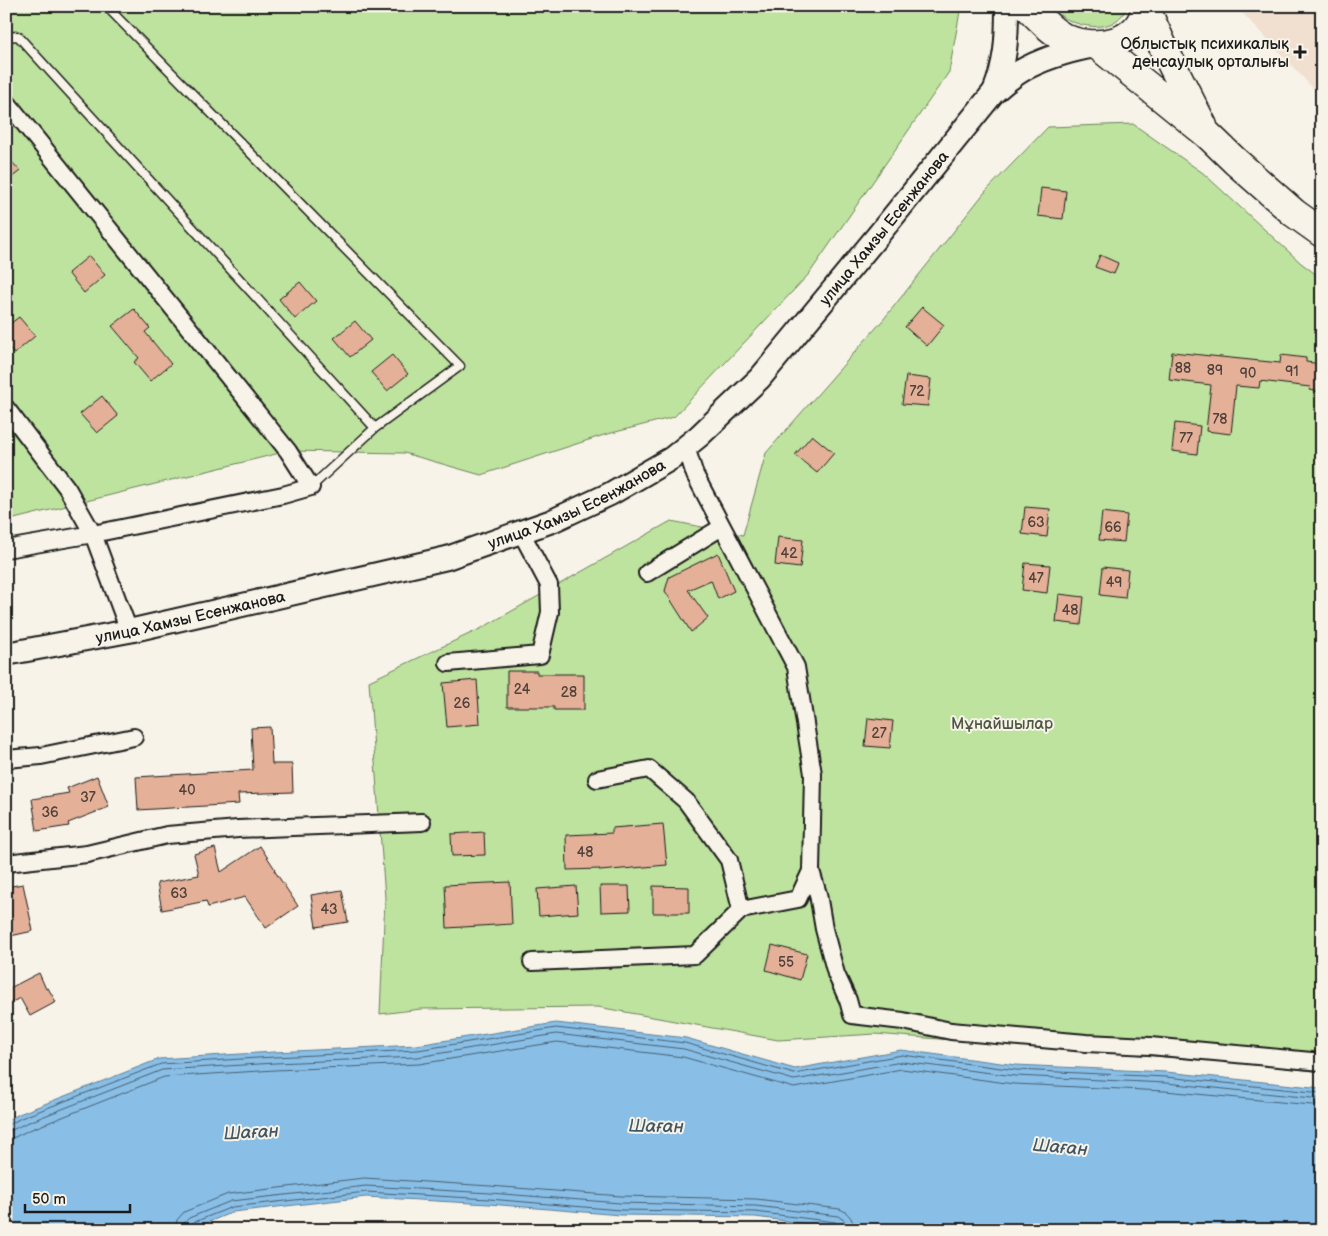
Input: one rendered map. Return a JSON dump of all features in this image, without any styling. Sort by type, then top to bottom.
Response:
[{"type":"highway","points":[[1027,6],[1045,23],[1063,36],[1078,42],[1097,45],[1117,41],[1128,35],[1142,20],[1146,7]]},
{"type":"highway","points":[[1146,7],[1165,51],[1207,134]]},
{"type":"highway","points":[[1097,45],[1207,134],[1294,213],[1322,233]]},
{"type":"street","points":[[993,93],[1001,75],[1005,56],[1007,6]]},
{"type":"street","points":[[993,93],[1022,71],[1067,52],[1097,45]]},
{"type":"street","name":"улица Хамзы Есенжанова","points":[[6,654],[129,631],[446,558],[552,521],[610,494],[672,458],[760,378],[880,234],[993,93]]},
{"type":"street","points":[[6,101],[288,451],[311,487],[283,495],[93,534],[6,548]]},
{"type":"street","points":[[6,408],[67,488],[93,534],[129,631]]},
{"type":"street","points":[[686,447],[695,475],[796,667],[813,774],[811,871],[836,974],[852,1015],[903,1021],[951,1031],[1150,1046],[1322,1062]]},
{"type":"street","points":[[647,573],[722,527]]},
{"type":"street","points":[[448,663],[540,655],[550,612],[549,585],[521,532]]},
{"type":"street","points":[[6,759],[40,756],[134,737]]},
{"type":"street","points":[[597,779],[649,769],[686,801],[729,860],[741,910]]},
{"type":"street","points":[[6,863],[87,854],[167,835],[238,829],[422,822]]},
{"type":"street","points":[[532,962],[695,955],[741,910],[798,899],[811,871]]},
{"type":"lane","points":[[106,6],[460,366],[375,428],[311,487]]},
{"type":"lane","points":[[6,36],[18,36],[375,428]]},
{"type":"shaded area","name":"Облыстық психикалық денсаулық орталығы","points":[[1236,6],[1322,6],[1322,98]]},
{"type":"green space","points":[[6,6],[961,6],[949,72],[809,274],[674,417],[604,435],[481,475],[404,453],[288,451],[6,521]]},
{"type":"green space","points":[[1049,6],[1127,6],[1121,16],[1112,23],[1102,26],[1091,26],[1068,20]]},
{"type":"green space","name":"Мұнайшылар","points":[[1133,124],[1203,173],[1301,263],[1322,279],[1322,1072],[1243,1063],[875,1034],[778,1040],[598,1007],[421,1009],[380,1014],[385,898],[369,681],[482,628],[671,521],[743,535],[766,453],[883,320],[985,192],[1048,127]]},
{"type":"water","name":"Шаған","points":[[556,1023],[686,1038],[795,1069],[901,1050],[1016,1065],[1166,1072],[1322,1088],[1322,1230],[970,1230],[959,1228],[855,1230],[755,1217],[620,1215],[489,1204],[366,1197],[233,1212],[189,1230],[6,1230],[6,1121],[19,1114],[159,1059],[417,1045]]},
{"type":"building","points":[[6,155],[20,171],[6,182]]},
{"type":"building","points":[[1041,188],[1066,191],[1063,219],[1038,216]]},
{"type":"building","points":[[1100,255],[1118,263],[1114,274],[1095,267]]},
{"type":"building","points":[[89,256],[105,275],[84,293],[68,273]]},
{"type":"building","points":[[300,282],[316,301],[295,319],[279,299]]},
{"type":"building","points":[[922,307],[944,325],[927,346],[905,327]]},
{"type":"building","points":[[134,309],[150,328],[145,332],[171,364],[150,381],[134,362],[139,358],[112,326]]},
{"type":"building","points":[[19,317],[35,336],[14,354],[6,344],[6,327]]},
{"type":"building","points":[[355,321],[371,340],[350,357],[334,338]]},
{"type":"building","points":[[1172,352],[1280,363],[1281,355],[1306,358],[1306,362],[1322,364],[1322,392],[1309,390],[1310,387],[1260,381],[1259,388],[1236,386],[1231,434],[1206,431],[1211,385],[1169,380]]},
{"type":"building","points":[[392,355],[408,374],[387,391],[371,372]]},
{"type":"building","points":[[906,376],[931,379],[928,406],[902,404]]},
{"type":"building","points":[[102,396],[118,416],[97,433],[80,414]]},
{"type":"building","points":[[1175,423],[1200,426],[1197,454],[1172,451]]},
{"type":"building","points":[[812,435],[834,453],[817,473],[795,455]]},
{"type":"building","points":[[1025,507],[1050,509],[1047,537],[1022,534]]},
{"type":"building","points":[[1102,512],[1127,515],[1124,542],[1099,540]]},
{"type":"building","points":[[778,537],[803,540],[800,568],[775,565]]},
{"type":"building","points":[[718,553],[734,591],[718,599],[711,580],[688,590],[708,618],[691,632],[665,591],[669,577]]},
{"type":"building","points":[[1025,563],[1050,565],[1047,593],[1022,590]]},
{"type":"building","points":[[1103,567],[1128,570],[1125,598],[1100,595]]},
{"type":"building","points":[[1059,594],[1084,597],[1081,625],[1056,622]]},
{"type":"building","points":[[507,671],[537,671],[537,674],[584,674],[584,710],[554,710],[554,707],[507,707]]},
{"type":"building","points":[[477,680],[480,724],[447,727],[443,683]]},
{"type":"building","points":[[868,718],[893,721],[890,748],[865,746]]},
{"type":"building","points":[[270,727],[272,764],[292,764],[293,792],[238,794],[239,804],[138,810],[136,777],[253,770],[251,728]]},
{"type":"building","points":[[97,776],[109,807],[68,823],[69,826],[37,831],[32,799],[69,793],[67,788]]},
{"type":"building","points":[[663,824],[667,865],[600,871],[600,869],[567,870],[566,835],[612,833],[612,828]]},
{"type":"building","points":[[484,832],[485,855],[452,856],[451,834]]},
{"type":"building","points":[[260,846],[298,906],[266,928],[245,897],[208,907],[206,901],[162,910],[157,883],[199,875],[194,854],[215,848],[221,872]]},
{"type":"building","points":[[510,882],[512,924],[447,928],[445,885]]},
{"type":"building","points":[[23,884],[33,931],[6,937],[6,887]]},
{"type":"building","points":[[576,886],[578,913],[539,916],[537,889]]},
{"type":"building","points":[[600,886],[629,886],[630,911],[601,912]]},
{"type":"building","points":[[653,886],[689,887],[689,913],[653,913]]},
{"type":"building","points":[[342,890],[348,922],[316,927],[311,895]]},
{"type":"building","points":[[772,945],[807,954],[800,980],[766,970]]},
{"type":"building","points":[[39,973],[46,989],[48,988],[56,1002],[30,1016],[20,998],[6,1005],[6,990]]},
{"type":"place","name":"Облыстық психикалық денсаулық орталығы","points":[[1300,52]]}]
